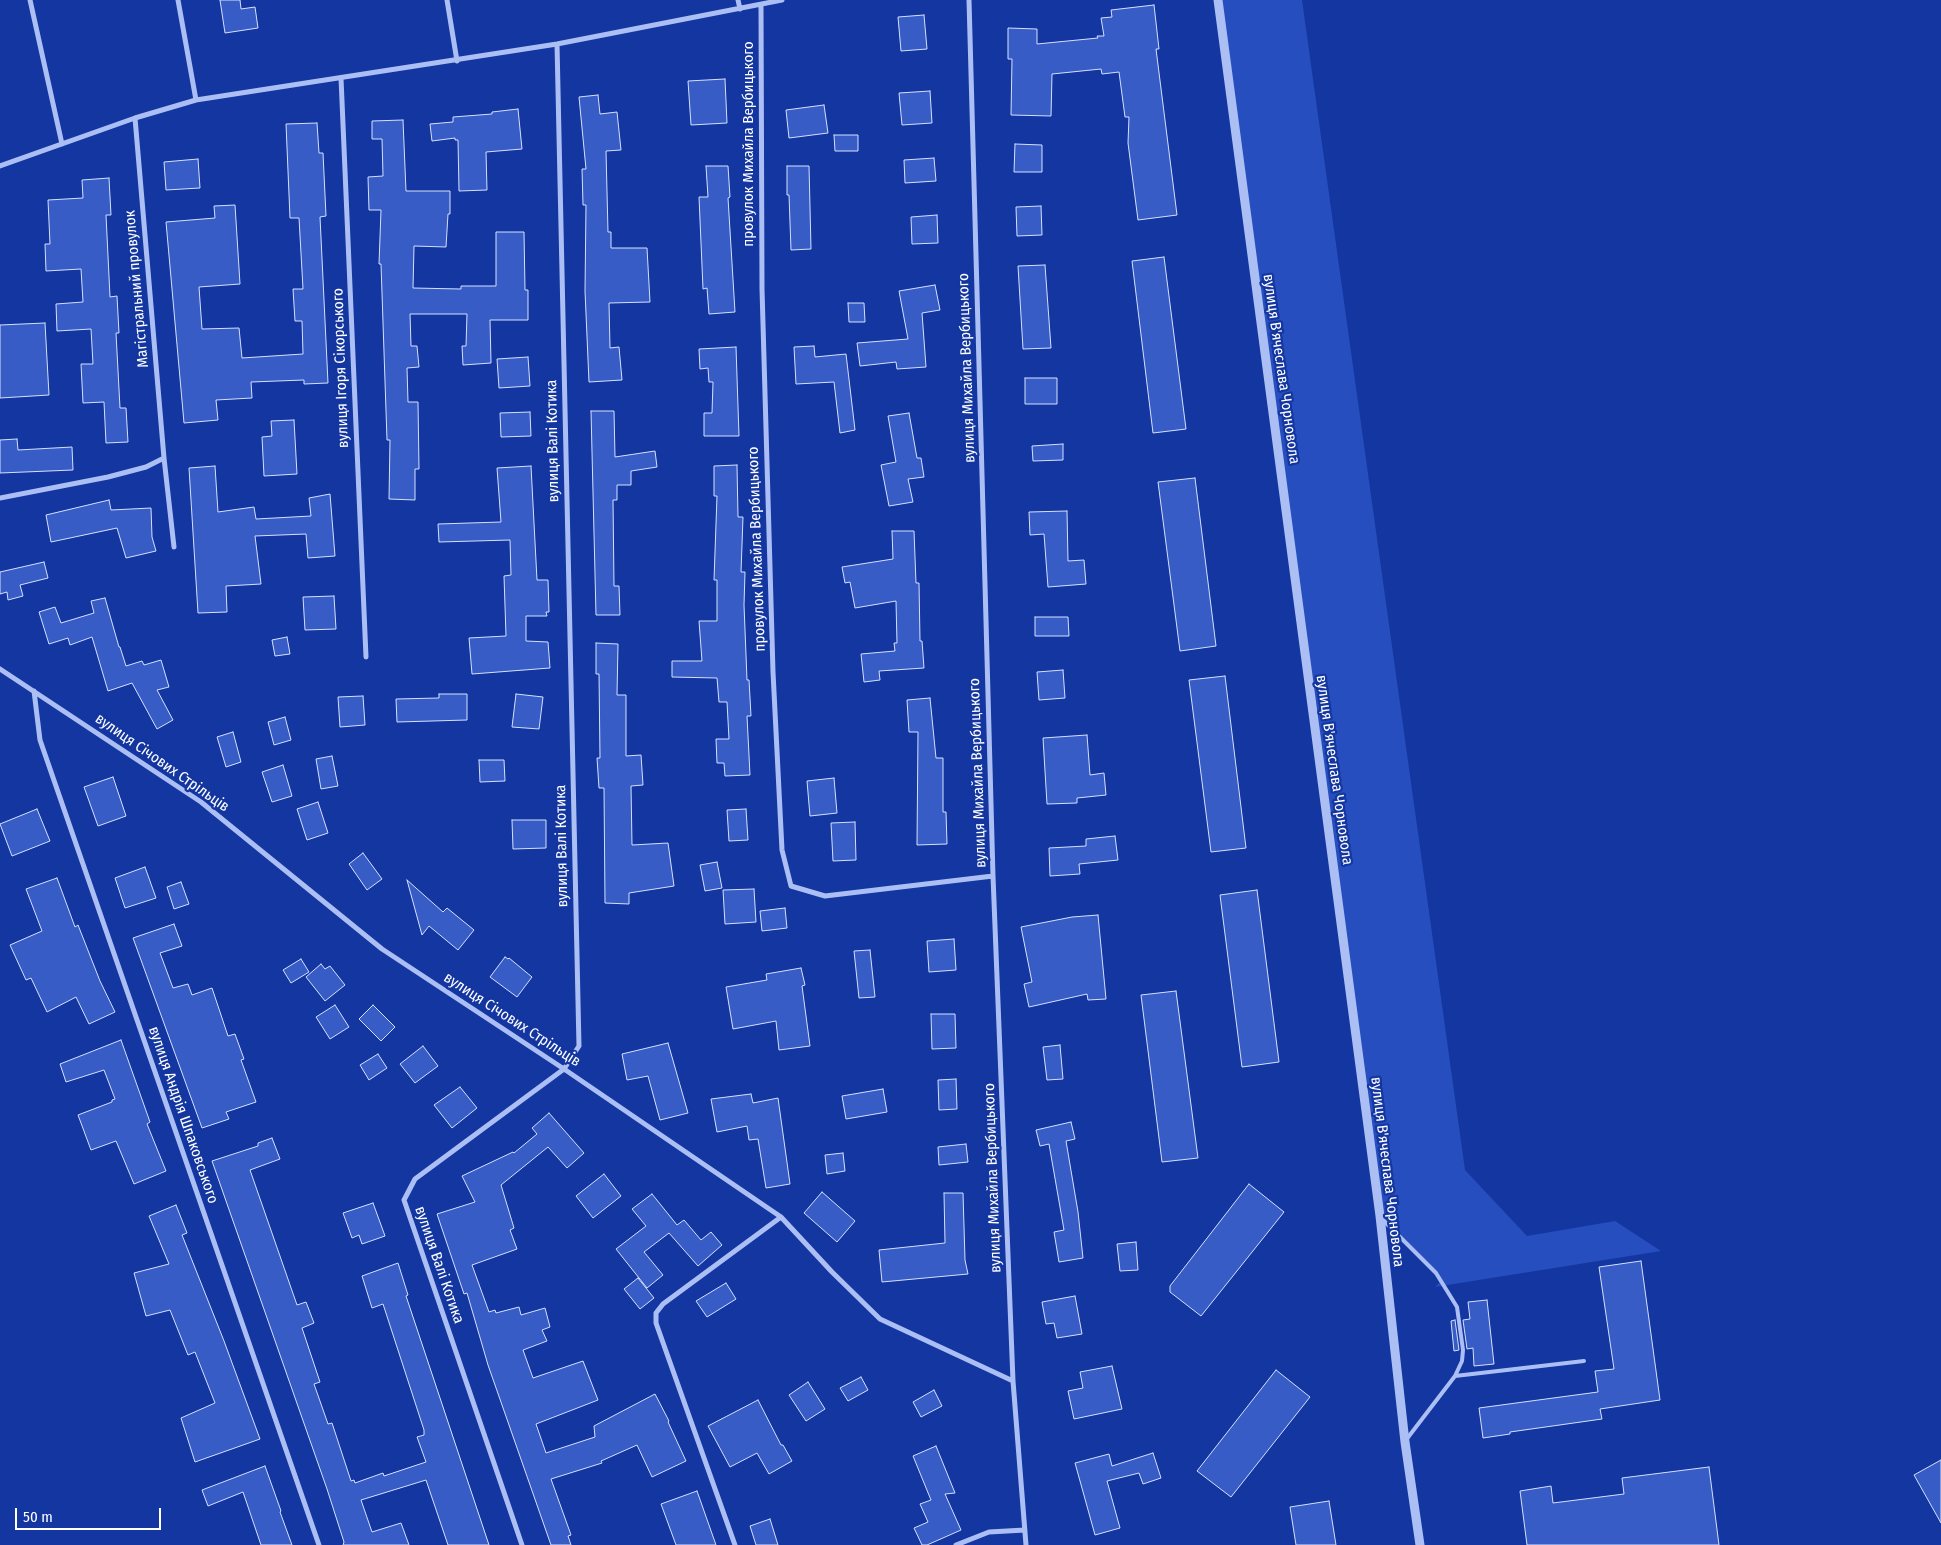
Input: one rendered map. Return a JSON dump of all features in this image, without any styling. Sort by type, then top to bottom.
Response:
[{"type":"street","points":[[30,0],[62,144]]},
{"type":"street","points":[[178,0],[196,100]]},
{"type":"street","points":[[447,0],[457,60]]},
{"type":"street","points":[[738,0],[740,9]]},
{"type":"street","points":[[0,166],[135,118],[196,100],[557,44],[782,0]]},
{"type":"street","name":"вулиця Михайла Вербицького","points":[[969,0],[993,876],[1013,1381],[1026,1545]]},
{"type":"street","name":"вулиця В'ячеслава Чорновола","points":[[1218,0],[1380,1216],[1405,1442],[1420,1545]]},
{"type":"street","name":"провулок Михайла Вербицького","points":[[761,5],[762,289],[773,672],[782,850],[790,886],[826,896],[993,876]]},
{"type":"street","name":"вулиця Валі Котика","points":[[522,1545],[404,1200],[415,1179],[564,1069],[579,1046],[557,44]]},
{"type":"street","name":"вулиця Ігоря Сікорського","points":[[341,78],[366,657]]},
{"type":"street","name":"Магістральний провулок","points":[[135,118],[164,458],[174,547]]},
{"type":"street","points":[[0,498],[108,477],[146,467],[164,458]]},
{"type":"street","name":"вулиця Січових Стрільців","points":[[0,669],[201,802],[382,949],[564,1069],[781,1217],[832,1272],[880,1319],[1013,1381]]},
{"type":"street","name":"вулиця Андрія Шпаковського","points":[[34,692],[40,740],[318,1545]]},
{"type":"street","points":[[735,1545],[656,1323],[656,1313],[663,1304],[781,1217]]},
{"type":"street","points":[[956,1545],[989,1532],[1024,1530]]},
{"type":"lane","points":[[1380,1216],[1436,1274],[1458,1307],[1463,1350],[1462,1361],[1455,1376],[1405,1442]]},
{"type":"lane","points":[[1455,1376],[1584,1362]]},
{"type":"shaded area","points":[[1218,0],[1302,0],[1465,1170],[1527,1236],[1615,1221],[1661,1251],[1435,1287],[1441,1281],[1436,1273],[1380,1216]]},
{"type":"building","points":[[220,0],[240,0],[241,9],[255,7],[258,28],[225,33]]},
{"type":"building","points":[[1154,5],[1159,49],[1156,49],[1177,215],[1138,220],[1128,143],[1129,117],[1125,117],[1119,72],[1102,74],[1101,69],[1052,74],[1051,116],[1011,115],[1012,59],[1008,59],[1008,28],[1037,29],[1037,44],[1098,38],[1097,36],[1104,36],[1101,18],[1112,17],[1111,10]]},
{"type":"building","points":[[924,15],[927,49],[901,51],[898,17]]},
{"type":"building","points":[[725,79],[727,123],[691,125],[688,81]]},
{"type":"building","points":[[930,91],[932,123],[902,125],[899,93]]},
{"type":"building","points":[[598,95],[600,114],[617,112],[621,150],[606,151],[608,232],[611,232],[611,248],[647,248],[650,302],[609,303],[610,348],[619,347],[622,380],[589,382],[585,291],[586,205],[583,205],[582,169],[586,169],[579,97]]},
{"type":"building","points":[[824,105],[828,133],[789,138],[786,110]]},
{"type":"building","points":[[518,109],[522,149],[486,152],[487,190],[459,191],[458,140],[455,140],[455,138],[432,141],[430,124],[453,122],[453,117],[492,114],[492,112]]},
{"type":"building","points":[[403,120],[406,191],[450,191],[450,214],[448,214],[446,247],[414,246],[413,288],[461,289],[461,286],[496,286],[496,232],[524,232],[525,290],[528,290],[528,320],[490,320],[491,363],[463,365],[462,346],[466,346],[467,314],[410,314],[411,346],[417,346],[419,367],[407,368],[408,402],[418,402],[419,469],[415,469],[415,500],[389,499],[390,440],[387,440],[381,264],[379,264],[381,210],[369,210],[368,177],[383,176],[382,139],[372,139],[372,121]]},
{"type":"building","points":[[317,123],[319,153],[323,153],[326,216],[320,217],[328,383],[304,384],[304,380],[251,382],[252,398],[216,400],[218,420],[184,423],[166,222],[215,218],[214,206],[235,205],[240,284],[199,287],[202,329],[239,328],[242,358],[303,354],[302,321],[295,321],[293,289],[303,289],[299,218],[290,218],[286,124]]},
{"type":"building","points":[[834,135],[858,135],[858,151],[835,151]]},
{"type":"building","points":[[1015,144],[1042,145],[1042,172],[1014,172]]},
{"type":"building","points":[[934,158],[936,181],[905,183],[904,160]]},
{"type":"building","points":[[198,159],[200,188],[166,190],[164,162]]},
{"type":"building","points":[[706,166],[728,166],[730,197],[728,198],[735,312],[709,314],[707,288],[703,289],[699,197],[708,197]]},
{"type":"building","points":[[787,166],[809,166],[811,249],[791,250]]},
{"type":"building","points":[[109,178],[111,215],[106,215],[110,297],[117,296],[119,333],[116,333],[120,408],[126,408],[128,442],[106,443],[104,402],[83,403],[81,364],[93,364],[91,329],[57,331],[56,304],[83,302],[81,269],[46,271],[45,244],[50,244],[48,200],[83,198],[82,180]]},
{"type":"building","points":[[1041,206],[1042,235],[1017,236],[1016,207]]},
{"type":"building","points":[[937,215],[938,243],[912,244],[911,217]]},
{"type":"building","points":[[1164,257],[1186,429],[1153,433],[1132,261]]},
{"type":"building","points":[[1045,265],[1051,348],[1023,349],[1018,266]]},
{"type":"building","points":[[935,285],[940,310],[922,313],[926,367],[897,369],[896,362],[860,366],[857,343],[908,339],[899,291]]},
{"type":"building","points":[[848,303],[864,303],[865,322],[849,322]]},
{"type":"building","points":[[45,323],[49,395],[0,398],[0,325]]},
{"type":"building","points":[[814,346],[815,357],[846,354],[855,430],[840,433],[834,382],[796,384],[794,347]]},
{"type":"building","points":[[736,347],[739,436],[704,436],[704,413],[712,413],[713,382],[709,382],[708,368],[700,369],[699,349]]},
{"type":"building","points":[[528,357],[530,386],[499,388],[497,359]]},
{"type":"building","points":[[1025,378],[1057,378],[1057,404],[1025,404]]},
{"type":"building","points":[[591,411],[614,411],[615,457],[655,451],[657,467],[631,471],[631,485],[617,485],[617,500],[613,500],[614,586],[619,586],[620,615],[596,615]]},
{"type":"building","points":[[530,412],[531,436],[501,437],[500,413]]},
{"type":"building","points":[[909,413],[917,458],[921,458],[924,477],[908,479],[913,502],[889,506],[881,465],[896,462],[888,416]]},
{"type":"building","points":[[294,420],[297,474],[264,476],[262,437],[272,436],[271,421]]},
{"type":"building","points":[[17,439],[18,450],[72,447],[73,470],[0,473],[0,440]]},
{"type":"building","points":[[1063,444],[1063,460],[1033,461],[1032,446]]},
{"type":"building","points":[[737,465],[738,517],[743,517],[741,572],[745,572],[744,605],[747,680],[749,680],[751,716],[747,716],[750,775],[725,776],[724,763],[717,763],[716,739],[729,739],[727,702],[719,702],[717,678],[672,677],[672,661],[702,661],[699,621],[717,621],[717,580],[714,580],[717,496],[714,496],[714,466]]},
{"type":"building","points":[[215,466],[218,512],[254,507],[256,519],[311,516],[309,498],[330,494],[335,556],[308,558],[306,534],[255,536],[261,584],[226,586],[227,612],[198,613],[189,468]]},
{"type":"building","points":[[531,466],[537,580],[548,580],[549,612],[546,612],[547,616],[526,616],[526,641],[548,642],[550,668],[472,674],[469,638],[506,636],[504,576],[511,575],[510,540],[439,542],[438,524],[501,522],[497,468]]},
{"type":"building","points":[[1195,478],[1216,646],[1180,651],[1158,482]]},
{"type":"building","points":[[109,500],[111,510],[151,508],[152,537],[156,551],[126,558],[117,528],[51,542],[46,515]]},
{"type":"building","points":[[1067,511],[1068,561],[1084,560],[1086,584],[1048,587],[1044,534],[1030,535],[1029,512]]},
{"type":"building","points":[[892,531],[914,531],[916,583],[919,583],[920,641],[922,641],[924,668],[879,671],[880,680],[864,682],[861,654],[895,651],[894,643],[897,643],[896,601],[855,608],[850,582],[845,583],[842,567],[893,559]]},
{"type":"building","points":[[44,562],[48,578],[20,585],[23,596],[8,600],[7,592],[0,594],[0,572]]},
{"type":"building","points":[[334,596],[336,629],[305,630],[303,597]]},
{"type":"building","points":[[105,598],[126,666],[142,661],[144,665],[161,660],[169,687],[157,690],[173,720],[157,729],[132,683],[108,691],[92,637],[70,645],[68,638],[49,644],[39,612],[55,607],[61,623],[94,613],[91,601]]},
{"type":"building","points":[[1035,617],[1068,617],[1069,636],[1035,636]]},
{"type":"building","points":[[287,637],[290,654],[275,656],[272,640]]},
{"type":"building","points":[[596,643],[618,644],[617,695],[626,695],[626,756],[641,755],[643,785],[631,786],[632,845],[668,843],[674,886],[629,893],[629,904],[605,903],[604,788],[599,788],[597,758],[600,758],[599,674],[596,674]]},
{"type":"building","points":[[1063,670],[1065,698],[1039,700],[1037,672]]},
{"type":"building","points":[[1225,676],[1246,848],[1211,852],[1189,680]]},
{"type":"building","points":[[439,694],[467,694],[467,720],[397,722],[396,699],[439,698]]},
{"type":"building","points":[[516,694],[543,697],[539,729],[512,727]]},
{"type":"building","points":[[363,696],[365,725],[340,727],[338,697]]},
{"type":"building","points":[[930,698],[936,758],[943,758],[943,812],[946,812],[947,844],[917,845],[918,732],[909,732],[907,700]]},
{"type":"building","points":[[285,717],[291,740],[274,745],[268,722]]},
{"type":"building","points":[[233,732],[241,762],[226,767],[217,737]]},
{"type":"building","points":[[1087,735],[1090,775],[1104,773],[1106,795],[1077,798],[1077,803],[1047,804],[1043,738]]},
{"type":"building","points":[[332,756],[338,786],[321,789],[316,759]]},
{"type":"building","points":[[479,760],[504,760],[505,781],[480,782]]},
{"type":"building","points":[[283,765],[292,796],[272,802],[262,772]]},
{"type":"building","points":[[113,777],[126,816],[98,826],[84,787]]},
{"type":"building","points":[[834,778],[837,813],[810,816],[807,781]]},
{"type":"building","points":[[318,802],[328,833],[307,840],[297,809]]},
{"type":"building","points":[[37,809],[50,841],[12,856],[0,824]]},
{"type":"building","points":[[746,809],[748,840],[729,841],[727,810]]},
{"type":"building","points":[[512,820],[546,820],[546,848],[513,849]]},
{"type":"building","points":[[855,822],[856,860],[833,861],[831,823]]},
{"type":"building","points":[[1115,836],[1118,860],[1079,864],[1080,874],[1050,876],[1049,848],[1086,846],[1086,839]]},
{"type":"building","points":[[363,853],[382,879],[367,890],[349,864]]},
{"type":"building","points":[[717,862],[722,888],[705,891],[700,865]]},
{"type":"building","points":[[145,867],[156,898],[125,908],[115,878]]},
{"type":"building","points":[[57,878],[75,927],[78,925],[100,981],[115,1012],[89,1024],[76,997],[47,1012],[31,978],[26,980],[10,945],[42,931],[26,889]]},
{"type":"building","points":[[407,880],[443,912],[447,908],[474,930],[458,950],[429,926],[422,935]]},
{"type":"building","points":[[181,882],[189,904],[174,909],[167,887]]},
{"type":"building","points":[[754,889],[756,922],[725,924],[723,890]]},
{"type":"building","points":[[1257,890],[1279,1062],[1242,1067],[1220,895]]},
{"type":"building","points":[[785,908],[787,928],[762,931],[760,911]]},
{"type":"building","points":[[1098,915],[1106,999],[1088,1000],[1087,994],[1029,1007],[1024,984],[1032,982],[1021,927],[1072,917]]},
{"type":"building","points":[[174,924],[182,946],[160,953],[173,988],[188,984],[192,995],[212,988],[228,1036],[235,1034],[244,1059],[241,1060],[256,1102],[226,1112],[229,1119],[202,1128],[133,938]]},
{"type":"building","points":[[954,939],[956,970],[929,972],[927,941]]},
{"type":"building","points":[[870,950],[875,997],[859,998],[854,951]]},
{"type":"building","points":[[505,957],[509,958],[532,977],[517,997],[490,977]]},
{"type":"building","points":[[301,959],[309,972],[291,983],[283,970]]},
{"type":"building","points":[[321,964],[325,969],[330,966],[345,985],[325,1001],[306,977]]},
{"type":"building","points":[[801,968],[805,985],[802,986],[810,1046],[779,1050],[776,1021],[733,1029],[726,987],[767,980],[766,974]]},
{"type":"building","points":[[1176,991],[1198,1158],[1162,1162],[1141,995]]},
{"type":"building","points":[[335,1005],[349,1027],[330,1039],[316,1017]]},
{"type":"building","points":[[373,1005],[395,1027],[381,1041],[359,1019]]},
{"type":"building","points":[[931,1014],[955,1014],[956,1048],[932,1049]]},
{"type":"building","points":[[121,1040],[150,1122],[147,1124],[166,1171],[134,1184],[116,1141],[91,1150],[78,1115],[112,1102],[115,1099],[104,1070],[66,1082],[60,1064]]},
{"type":"building","points":[[668,1043],[688,1113],[660,1120],[648,1076],[627,1080],[622,1054]]},
{"type":"building","points":[[1060,1045],[1063,1079],[1047,1080],[1043,1047]]},
{"type":"building","points":[[423,1046],[438,1066],[415,1083],[400,1064]]},
{"type":"building","points":[[378,1054],[387,1068],[369,1080],[360,1065]]},
{"type":"building","points":[[956,1079],[957,1109],[939,1110],[938,1080]]},
{"type":"building","points":[[460,1087],[477,1108],[452,1128],[434,1105]]},
{"type":"building","points":[[883,1089],[887,1112],[846,1119],[842,1096]]},
{"type":"building","points":[[751,1094],[753,1103],[778,1098],[790,1184],[766,1188],[758,1139],[749,1140],[747,1126],[717,1132],[711,1099]]},
{"type":"building","points":[[549,1113],[584,1153],[567,1168],[548,1147],[501,1185],[514,1228],[510,1230],[517,1249],[472,1265],[489,1312],[495,1310],[496,1313],[519,1307],[521,1315],[545,1308],[550,1327],[542,1330],[547,1341],[523,1350],[533,1378],[583,1361],[598,1400],[536,1424],[546,1453],[595,1437],[594,1426],[655,1394],[686,1461],[652,1477],[637,1445],[601,1461],[602,1463],[551,1479],[571,1535],[568,1536],[571,1545],[551,1545],[488,1365],[467,1293],[464,1294],[437,1214],[475,1202],[462,1176],[514,1153],[537,1134],[532,1128]]},
{"type":"building","points":[[1071,1122],[1075,1139],[1066,1141],[1078,1212],[1083,1258],[1059,1262],[1054,1232],[1064,1230],[1049,1144],[1040,1146],[1036,1130]]},
{"type":"building","points":[[272,1138],[280,1159],[250,1170],[297,1305],[306,1302],[314,1323],[302,1328],[320,1382],[314,1384],[328,1424],[332,1423],[351,1481],[354,1480],[355,1483],[383,1473],[384,1476],[426,1462],[417,1437],[424,1435],[424,1430],[383,1304],[372,1308],[362,1276],[398,1263],[408,1295],[406,1296],[489,1545],[448,1545],[426,1480],[361,1500],[372,1532],[401,1523],[409,1545],[343,1545],[344,1542],[327,1489],[212,1161],[258,1146],[258,1143]]},
{"type":"building","points":[[966,1144],[968,1162],[939,1165],[938,1147]]},
{"type":"building","points":[[843,1153],[845,1171],[827,1174],[825,1155]]},
{"type":"building","points":[[604,1174],[621,1196],[593,1218],[576,1196]]},
{"type":"building","points":[[1249,1184],[1284,1212],[1201,1316],[1170,1292],[1170,1286]]},
{"type":"building","points":[[822,1192],[855,1221],[837,1242],[804,1213]]},
{"type":"building","points":[[944,1193],[963,1193],[965,1260],[968,1274],[882,1282],[879,1250],[945,1243]]},
{"type":"building","points":[[652,1194],[677,1225],[684,1220],[701,1240],[711,1232],[722,1245],[698,1266],[669,1233],[644,1252],[663,1275],[647,1288],[616,1249],[646,1226],[632,1209]]},
{"type":"building","points":[[373,1203],[385,1236],[362,1244],[359,1235],[352,1238],[343,1213]]},
{"type":"building","points":[[176,1205],[187,1233],[182,1235],[260,1439],[195,1462],[181,1418],[215,1403],[195,1352],[188,1355],[170,1310],[146,1316],[134,1273],[169,1264],[149,1216]]},
{"type":"building","points":[[1136,1242],[1138,1270],[1120,1271],[1117,1244]]},
{"type":"building","points":[[1641,1261],[1660,1400],[1600,1409],[1602,1419],[1510,1432],[1510,1434],[1483,1438],[1479,1408],[1598,1392],[1595,1371],[1614,1369],[1599,1267]]},
{"type":"building","points":[[638,1278],[654,1298],[640,1309],[624,1289]]},
{"type":"building","points":[[726,1283],[736,1299],[707,1317],[696,1301]]},
{"type":"building","points":[[1075,1296],[1082,1334],[1057,1338],[1054,1323],[1046,1324],[1042,1302]]},
{"type":"building","points":[[1487,1300],[1494,1364],[1474,1366],[1473,1348],[1467,1349],[1463,1320],[1470,1319],[1468,1302]]},
{"type":"building","points":[[1455,1320],[1459,1350],[1454,1351],[1451,1321]]},
{"type":"building","points":[[1112,1366],[1122,1409],[1074,1419],[1068,1391],[1083,1388],[1080,1372]]},
{"type":"building","points":[[1276,1370],[1310,1397],[1231,1497],[1197,1471]]},
{"type":"building","points":[[861,1377],[868,1390],[848,1401],[840,1388]]},
{"type":"building","points":[[808,1382],[825,1409],[806,1421],[789,1395]]},
{"type":"building","points":[[934,1390],[942,1406],[921,1417],[913,1402]]},
{"type":"building","points":[[758,1400],[781,1445],[783,1445],[792,1461],[769,1474],[757,1453],[730,1467],[708,1426]]},
{"type":"building","points":[[936,1446],[955,1493],[945,1494],[961,1530],[927,1545],[922,1545],[914,1528],[928,1522],[920,1504],[931,1500],[913,1456]]},
{"type":"building","points":[[1153,1453],[1161,1478],[1143,1484],[1139,1473],[1107,1481],[1120,1528],[1095,1535],[1075,1463],[1109,1454],[1112,1466]]},
{"type":"building","points":[[1941,1460],[1941,1523],[1914,1475]]},
{"type":"building","points":[[265,1466],[292,1545],[261,1545],[243,1492],[208,1506],[202,1490]]},
{"type":"building","points":[[1709,1467],[1719,1545],[1527,1545],[1520,1491],[1551,1486],[1553,1503],[1624,1494],[1622,1478]]},
{"type":"building","points":[[697,1491],[716,1545],[676,1545],[661,1504]]},
{"type":"building","points":[[1329,1501],[1336,1545],[1296,1545],[1290,1507]]},
{"type":"building","points":[[770,1519],[778,1545],[756,1545],[750,1526]]}]
